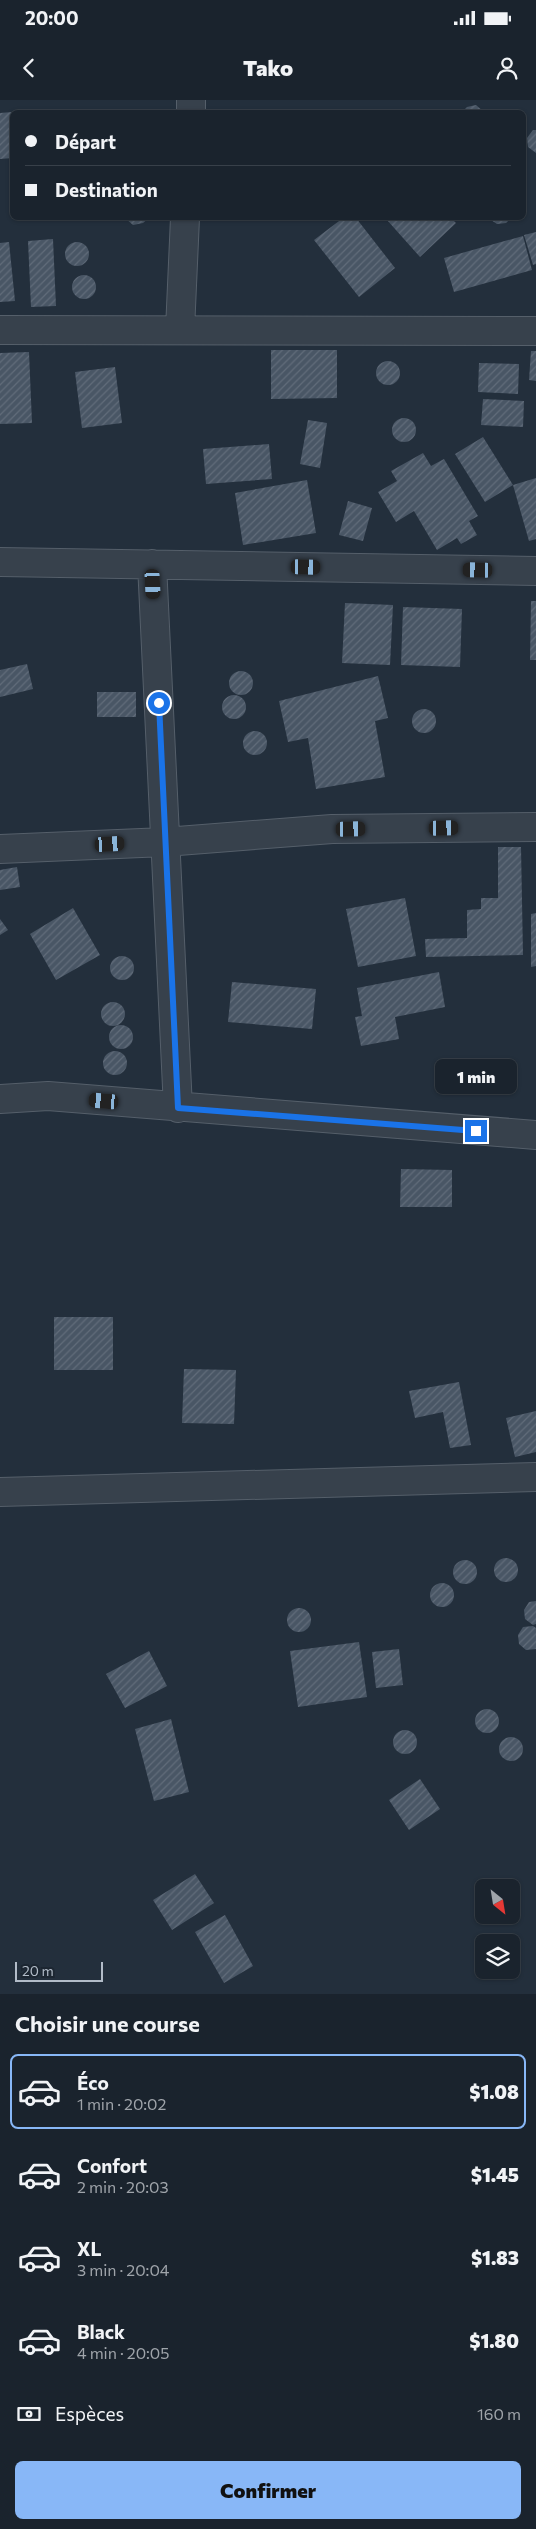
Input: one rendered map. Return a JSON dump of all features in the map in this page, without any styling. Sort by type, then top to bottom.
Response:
[{"type":"street","points":[[180,330],[185,220]]},
{"type":"street","points":[[0,330],[536,331]]},
{"type":"street","points":[[0,562],[536,571]]},
{"type":"street","points":[[152,564],[178,1108]]},
{"type":"street","points":[[0,850],[165,842],[332,829],[536,827]]},
{"type":"street","points":[[0,1099],[48,1096],[178,1108],[536,1135]]},
{"type":"street","points":[[0,1492],[536,1477]]},
{"type":"building","points":[[476,105],[482,110],[464,110],[467,107]]},
{"type":"building","points":[[10,112],[10,158],[0,159],[0,113]]},
{"type":"building","points":[[533,130],[536,130],[536,153],[528,147],[527,138]]},
{"type":"building","points":[[127,220],[147,220],[143,223],[133,225]]},
{"type":"building","points":[[340,220],[358,220],[395,268],[359,297],[314,240]]},
{"type":"building","points":[[387,220],[453,220],[456,223],[420,257]]},
{"type":"building","points":[[491,220],[509,220],[506,223],[497,224]]},
{"type":"building","points":[[536,232],[536,264],[533,265],[524,235]]},
{"type":"building","points":[[523,236],[532,270],[454,292],[444,258]]},
{"type":"building","points":[[53,239],[56,306],[31,307],[28,241]]},
{"type":"building","points":[[9,242],[15,301],[0,302],[0,243]]},
{"type":"building","points":[[77,242],[82,243],[88,249],[88,259],[82,265],[77,266],[72,265],[66,259],[65,254],[66,249],[72,243]]},
{"type":"building","points":[[84,275],[89,276],[95,282],[95,292],[89,298],[84,299],[79,298],[73,292],[72,287],[73,282],[79,276]]},
{"type":"building","points":[[271,350],[337,350],[337,398],[271,399]]},
{"type":"building","points":[[531,351],[536,351],[536,381],[529,380]]},
{"type":"building","points":[[29,352],[32,423],[0,424],[0,353]]},
{"type":"building","points":[[388,361],[393,362],[399,368],[399,378],[393,384],[388,385],[383,384],[377,378],[376,373],[377,368],[383,362]]},
{"type":"building","points":[[479,363],[519,364],[518,394],[478,392]]},
{"type":"building","points":[[115,367],[122,423],[82,428],[75,372]]},
{"type":"building","points":[[483,399],[524,401],[523,427],[481,425]]},
{"type":"building","points":[[404,418],[409,419],[415,425],[415,435],[409,441],[404,442],[399,441],[393,435],[392,430],[393,425],[399,419]]},
{"type":"building","points":[[308,420],[327,423],[320,468],[300,464]]},
{"type":"building","points":[[483,437],[513,485],[485,502],[455,454]]},
{"type":"building","points":[[269,444],[272,479],[206,484],[203,449]]},
{"type":"building","points":[[423,453],[431,466],[444,459],[478,516],[469,521],[477,535],[461,544],[457,538],[437,550],[414,511],[396,522],[378,492],[397,481],[391,471]]},
{"type":"building","points":[[536,478],[536,539],[529,541],[513,485]]},
{"type":"building","points":[[307,480],[316,533],[243,545],[235,493]]},
{"type":"building","points":[[348,501],[372,508],[363,541],[339,535]]},
{"type":"building","points":[[531,601],[536,601],[536,660],[530,660]]},
{"type":"building","points":[[345,603],[393,605],[390,665],[342,663]]},
{"type":"building","points":[[403,607],[462,609],[460,667],[401,665]]},
{"type":"building","points":[[27,664],[33,689],[0,697],[0,670]]},
{"type":"building","points":[[241,671],[246,672],[252,678],[252,688],[246,694],[241,695],[236,694],[230,688],[229,683],[230,678],[236,672]]},
{"type":"building","points":[[378,676],[388,718],[375,721],[385,777],[316,789],[308,738],[288,742],[279,701]]},
{"type":"building","points":[[97,692],[136,692],[136,717],[97,717]]},
{"type":"building","points":[[234,695],[242,699],[246,707],[242,715],[234,719],[226,715],[222,707],[226,699]]},
{"type":"building","points":[[424,709],[429,710],[435,716],[435,726],[429,732],[424,733],[419,732],[413,726],[412,721],[413,716],[419,710]]},
{"type":"building","points":[[255,731],[260,732],[266,738],[266,748],[260,754],[255,755],[250,754],[244,748],[243,743],[244,738],[250,732]]},
{"type":"building","points":[[498,847],[521,847],[523,955],[426,957],[425,939],[467,938],[467,910],[481,909],[481,898],[498,898]]},
{"type":"building","points":[[17,867],[20,887],[0,890],[0,870]]},
{"type":"building","points":[[405,898],[416,956],[358,967],[346,909]]},
{"type":"building","points":[[73,908],[100,955],[56,980],[30,934]]},
{"type":"building","points":[[536,913],[536,966],[531,967],[531,914]]},
{"type":"building","points":[[0,919],[8,930],[0,935]]},
{"type":"building","points":[[122,956],[127,957],[133,963],[133,973],[127,979],[122,980],[117,979],[111,973],[110,968],[111,963],[117,957]]},
{"type":"building","points":[[439,972],[445,1007],[395,1017],[399,1039],[361,1046],[355,1017],[362,1016],[357,988]]},
{"type":"building","points":[[232,982],[316,989],[312,1029],[228,1022]]},
{"type":"building","points":[[113,1002],[118,1003],[124,1009],[124,1019],[118,1025],[113,1026],[108,1025],[102,1019],[101,1014],[102,1009],[108,1003]]},
{"type":"building","points":[[121,1025],[126,1026],[132,1032],[132,1042],[126,1048],[121,1049],[116,1048],[110,1042],[109,1037],[110,1032],[116,1026]]},
{"type":"building","points":[[115,1051],[120,1052],[126,1058],[126,1068],[120,1074],[115,1075],[110,1074],[104,1068],[103,1063],[104,1058],[110,1052]]},
{"type":"building","points":[[401,1169],[452,1170],[452,1207],[400,1207]]},
{"type":"building","points":[[54,1317],[113,1317],[113,1370],[54,1370]]},
{"type":"building","points":[[184,1369],[236,1370],[234,1424],[182,1423]]},
{"type":"building","points":[[459,1382],[471,1445],[450,1448],[443,1412],[415,1418],[409,1391]]},
{"type":"building","points":[[536,1411],[536,1452],[515,1457],[506,1418]]},
{"type":"building","points":[[506,1558],[511,1559],[517,1565],[517,1575],[511,1581],[506,1582],[501,1581],[495,1575],[494,1570],[495,1565],[501,1559]]},
{"type":"building","points":[[465,1560],[473,1564],[477,1572],[473,1580],[465,1584],[457,1580],[453,1572],[457,1564]]},
{"type":"building","points":[[442,1583],[447,1584],[453,1590],[453,1600],[447,1606],[442,1607],[437,1606],[431,1600],[430,1595],[431,1590],[437,1584]]},
{"type":"building","points":[[536,1601],[536,1624],[533,1625],[525,1619],[524,1610],[529,1602]]},
{"type":"building","points":[[299,1608],[304,1609],[310,1615],[310,1625],[304,1631],[299,1632],[294,1631],[288,1625],[287,1620],[288,1615],[294,1609]]},
{"type":"building","points":[[533,1626],[536,1628],[536,1649],[526,1650],[519,1644],[518,1635],[523,1627]]},
{"type":"building","points":[[359,1642],[367,1697],[298,1707],[290,1651]]},
{"type":"building","points":[[399,1649],[403,1685],[376,1688],[372,1652]]},
{"type":"building","points":[[149,1651],[167,1686],[125,1708],[106,1674]]},
{"type":"building","points":[[487,1709],[492,1710],[498,1716],[498,1726],[492,1732],[487,1733],[482,1732],[476,1726],[475,1721],[476,1716],[482,1710]]},
{"type":"building","points":[[171,1719],[189,1792],[154,1801],[135,1729]]},
{"type":"building","points":[[405,1730],[413,1734],[417,1742],[413,1750],[405,1754],[397,1750],[393,1742],[397,1734]]},
{"type":"building","points":[[511,1737],[516,1738],[522,1744],[522,1754],[516,1760],[511,1761],[506,1760],[500,1754],[499,1749],[500,1744],[506,1738]]},
{"type":"building","points":[[420,1779],[440,1809],[409,1830],[389,1800]]},
{"type":"building","points":[[195,1874],[214,1903],[172,1930],[153,1900]]},
{"type":"building","points":[[225,1915],[253,1966],[224,1983],[195,1932]]},
{"type":"route","points":[[159,703],[178,1108],[476,1131]]}]
